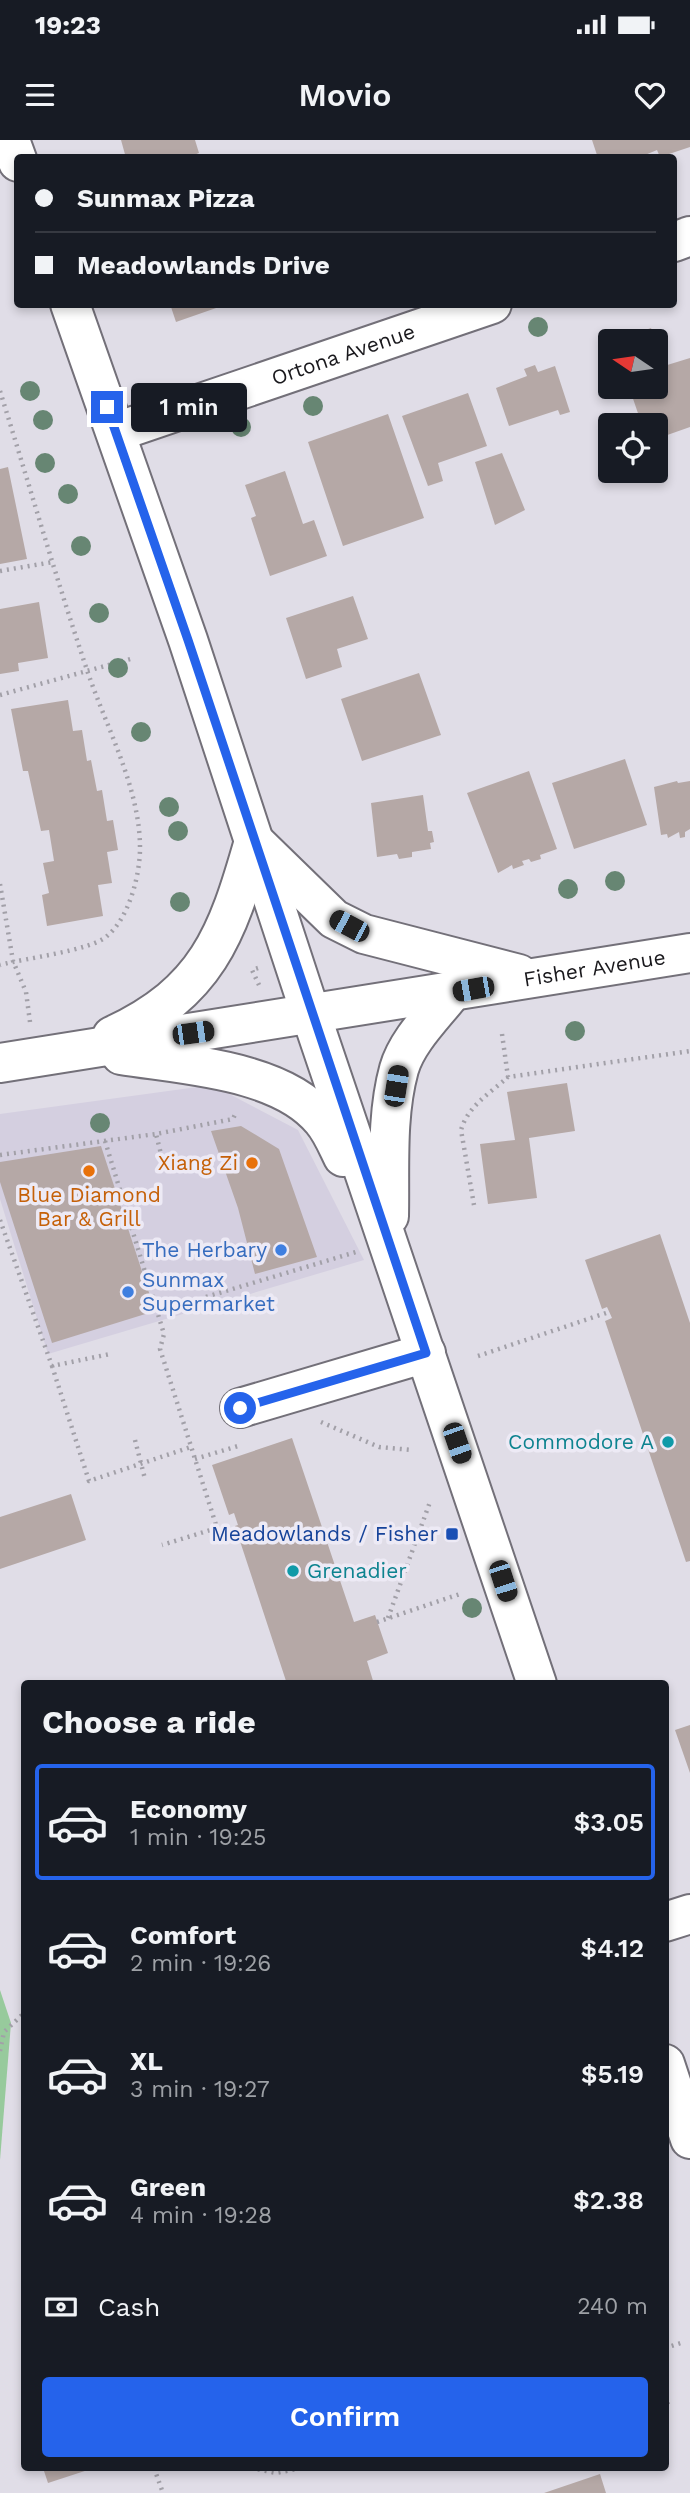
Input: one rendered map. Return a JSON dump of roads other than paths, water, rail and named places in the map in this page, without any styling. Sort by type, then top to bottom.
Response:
[{"type":"main road","points":[[71,308],[116,432],[311,1015],[372,1247]]},
{"type":"main road","name":"Ortona Avenue","points":[[116,432],[480,308]]},
{"type":"main road","points":[[254,841],[334,919],[364,934],[428,953],[537,979]]},
{"type":"main road","points":[[84,1049],[146,1020],[208,960],[236,904],[254,841]]},
{"type":"main road","name":"Fisher Avenue","points":[[18,1060],[690,953]]},
{"type":"main road","points":[[372,1247],[399,1068],[417,1035],[451,993]]},
{"type":"main road","points":[[84,1049],[230,1072],[280,1090],[306,1105],[323,1120],[372,1247],[426,1353],[536,1680]]},
{"type":"main road","points":[[240,1408],[426,1353]]},
{"type":"main road","points":[[669,1921],[690,1914]]},
{"type":"main road","points":[[669,2076],[690,2139]]},
{"type":"place","name":"Xiang Zi","points":[[252,1163]]},
{"type":"place","name":"Blue Diamond Bar & Grill","points":[[89,1171]]},
{"type":"place","name":"The Herbary","points":[[281,1250]]},
{"type":"place","name":"Sunmax Supermarket","points":[[128,1292]]},
{"type":"place","name":"Commodore A","points":[[668,1442]]},
{"type":"place","name":"Meadowlands / Fisher","points":[[452,1534]]},
{"type":"place","name":"Grenadier","points":[[293,1571]]}]
